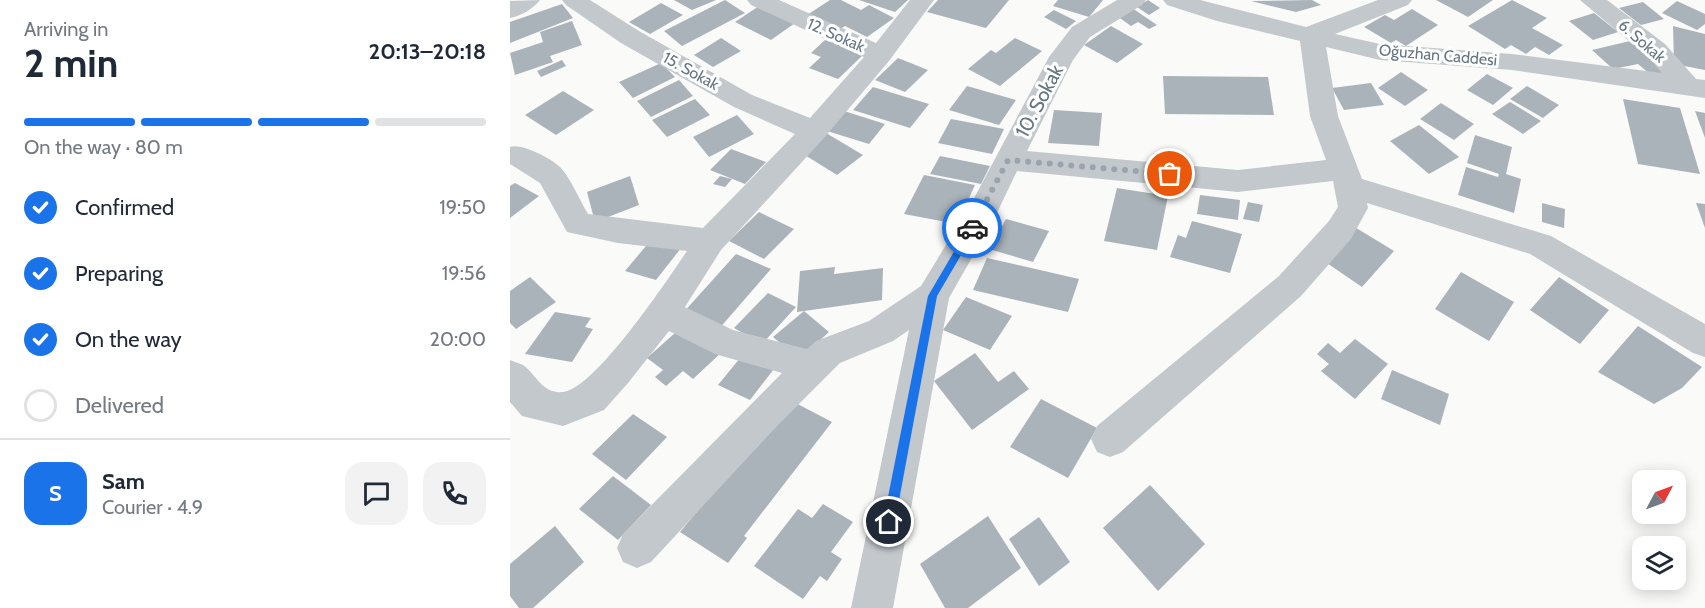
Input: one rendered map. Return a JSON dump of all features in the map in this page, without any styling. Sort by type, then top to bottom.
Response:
[{"type":"street","points":[[510,11],[528,0]]},
{"type":"street","name":"15. Sokak","points":[[574,0],[630,37],[743,101],[814,131]]},
{"type":"street","name":"12. Sokak","points":[[759,0],[880,55]]},
{"type":"street","points":[[510,376],[535,404],[563,410],[591,398],[616,372],[664,314],[710,241],[814,131],[880,55],[922,0]]},
{"type":"street","name":"10. Sokak","points":[[872,608],[933,296],[983,211],[1044,88],[1062,57],[1080,32],[1134,0]]},
{"type":"street","name":"Oğuzhan Caddesi","points":[[1175,0],[1226,16],[1311,34],[1380,52],[1512,62],[1697,88]]},
{"type":"street","points":[[1110,439],[1290,286],[1344,222],[1353,208],[1347,178],[1324,116],[1311,34],[1400,0]]},
{"type":"street","name":"6. Sokak","points":[[1593,0],[1656,50],[1697,88]]},
{"type":"street","points":[[517,155],[550,175],[578,224],[618,231],[710,241]]},
{"type":"street","points":[[1008,160],[1238,181],[1347,178],[1540,245],[1705,342]]},
{"type":"street","points":[[636,548],[828,352],[881,331],[933,296]]},
{"type":"street","points":[[664,314],[727,343],[812,366]]},
{"type":"building","points":[[674,0],[716,0],[692,10]]},
{"type":"building","points":[[725,0],[745,13],[682,46],[664,31]]},
{"type":"building","points":[[830,0],[841,0],[861,10],[869,5],[894,18],[867,37],[845,26],[837,31],[807,15]]},
{"type":"building","points":[[859,0],[908,0],[895,12]]},
{"type":"building","points":[[938,0],[1009,0],[986,28],[927,12]]},
{"type":"building","points":[[1058,0],[1103,0],[1089,17],[1053,6]]},
{"type":"building","points":[[1148,0],[1160,8],[1149,15],[1137,7]]},
{"type":"building","points":[[1312,0],[1321,5],[1296,12],[1251,1]]},
{"type":"building","points":[[1436,0],[1493,0],[1468,17]]},
{"type":"building","points":[[1512,0],[1547,18],[1532,28],[1563,45],[1549,55],[1535,47],[1526,54],[1511,45],[1505,49],[1468,26]]},
{"type":"building","points":[[1677,1],[1705,14],[1705,24],[1697,30],[1662,13]]},
{"type":"building","points":[[1643,2],[1664,19],[1641,25],[1619,8]]},
{"type":"building","points":[[661,3],[683,15],[650,34],[629,22]]},
{"type":"building","points":[[562,4],[573,18],[510,43],[510,22]]},
{"type":"building","points":[[759,6],[795,23],[771,40],[735,22]]},
{"type":"building","points":[[1132,8],[1157,25],[1149,29],[1138,22],[1131,26],[1117,16]]},
{"type":"building","points":[[1412,9],[1438,25],[1406,46],[1396,40],[1391,43],[1364,27],[1385,15],[1394,20]]},
{"type":"building","points":[[1054,10],[1076,21],[1066,29],[1044,17]]},
{"type":"building","points":[[1594,13],[1618,32],[1593,40],[1569,21]]},
{"type":"building","points":[[572,21],[582,45],[550,56],[553,62],[515,75],[510,53],[543,42],[540,32]]},
{"type":"building","points":[[1111,26],[1143,44],[1117,63],[1084,45]]},
{"type":"building","points":[[1673,26],[1705,34],[1705,70],[1674,64]]},
{"type":"building","points":[[721,38],[741,51],[713,67],[694,55]]},
{"type":"building","points":[[1015,38],[1042,51],[1000,86],[968,69],[991,50],[996,53]]},
{"type":"building","points":[[825,40],[864,54],[838,79],[809,68],[821,57],[811,53]]},
{"type":"building","points":[[1630,41],[1670,71],[1651,75],[1638,64],[1613,69],[1592,50]]},
{"type":"building","points":[[898,58],[928,70],[905,92],[875,80]]},
{"type":"building","points":[[562,60],[566,66],[541,77],[537,71]]},
{"type":"building","points":[[661,63],[675,77],[633,98],[619,82]]},
{"type":"building","points":[[1401,72],[1428,90],[1405,106],[1378,88]]},
{"type":"building","points":[[1487,74],[1513,88],[1493,105],[1467,90]]},
{"type":"building","points":[[1163,76],[1268,77],[1274,115],[1165,114]]},
{"type":"building","points":[[679,80],[693,96],[651,117],[637,101]]},
{"type":"building","points":[[1371,83],[1384,105],[1344,110],[1332,88]]},
{"type":"building","points":[[967,86],[1016,100],[999,125],[949,110]]},
{"type":"building","points":[[1527,86],[1559,105],[1543,118],[1510,99]]},
{"type":"building","points":[[873,87],[929,104],[910,128],[853,110]]},
{"type":"building","points":[[563,91],[594,110],[556,135],[525,115]]},
{"type":"building","points":[[695,99],[710,115],[667,137],[652,120]]},
{"type":"building","points":[[1623,99],[1680,108],[1700,174],[1638,164]]},
{"type":"building","points":[[1510,102],[1541,121],[1523,134],[1492,114]]},
{"type":"building","points":[[1441,103],[1474,124],[1454,140],[1420,119]]},
{"type":"building","points":[[1054,110],[1102,113],[1099,146],[1048,143]]},
{"type":"building","points":[[844,111],[885,124],[869,144],[827,131]]},
{"type":"building","points":[[1695,111],[1705,113],[1705,138]]},
{"type":"building","points":[[737,115],[754,134],[709,157],[693,137]]},
{"type":"building","points":[[951,119],[1004,129],[992,154],[938,143]]},
{"type":"building","points":[[1419,125],[1459,157],[1429,174],[1390,141]]},
{"type":"building","points":[[826,133],[863,155],[837,175],[800,152]]},
{"type":"building","points":[[1475,135],[1512,147],[1506,174],[1521,179],[1514,213],[1458,195],[1466,167],[1498,177],[1499,174],[1467,163]]},
{"type":"building","points":[[731,149],[766,162],[745,184],[710,170]]},
{"type":"building","points":[[940,156],[990,166],[981,184],[930,174]]},
{"type":"building","points":[[924,175],[975,185],[957,224],[904,214]]},
{"type":"building","points":[[630,176],[639,205],[595,222],[587,192]]},
{"type":"building","points":[[720,176],[732,179],[725,187],[713,184]]},
{"type":"building","points":[[515,183],[539,196],[510,218],[510,186]]},
{"type":"building","points":[[1117,188],[1168,196],[1157,250],[1104,241]]},
{"type":"building","points":[[1200,195],[1240,200],[1238,220],[1197,214]]},
{"type":"building","points":[[1248,202],[1263,205],[1259,222],[1243,219]]},
{"type":"building","points":[[1542,203],[1565,209],[1564,228],[1542,222]]},
{"type":"building","points":[[1696,203],[1705,204],[1705,228]]},
{"type":"building","points":[[759,212],[794,229],[764,259],[729,241]]},
{"type":"building","points":[[1006,219],[1049,231],[1033,262],[989,249]]},
{"type":"building","points":[[1192,221],[1242,234],[1230,273],[1170,257],[1178,235],[1186,238]]},
{"type":"building","points":[[1353,226],[1394,251],[1362,287],[1321,259]]},
{"type":"building","points":[[651,240],[681,248],[656,280],[625,271]]},
{"type":"building","points":[[736,254],[771,269],[718,330],[682,314]]},
{"type":"building","points":[[987,258],[1079,279],[1068,312],[973,290]]},
{"type":"building","points":[[835,267],[834,274],[883,268],[882,300],[797,312],[800,271]]},
{"type":"building","points":[[1461,272],[1514,302],[1489,341],[1435,309]]},
{"type":"building","points":[[530,277],[556,302],[516,329],[510,323],[510,291]]},
{"type":"building","points":[[1559,277],[1609,310],[1580,344],[1530,310]]},
{"type":"building","points":[[768,293],[796,307],[762,344],[734,328]]},
{"type":"building","points":[[966,297],[1012,316],[990,350],[943,330]]},
{"type":"building","points":[[804,311],[829,332],[799,359],[773,337]]},
{"type":"building","points":[[555,312],[591,318],[585,327],[593,329],[572,362],[525,354]]},
{"type":"building","points":[[685,324],[723,351],[693,379],[683,371],[666,386],[655,377],[663,370],[647,358]]},
{"type":"building","points":[[1638,326],[1702,367],[1682,388],[1654,404],[1598,372]]},
{"type":"building","points":[[1355,339],[1388,364],[1355,399],[1321,371],[1329,364],[1317,354],[1328,343],[1340,353]]},
{"type":"building","points":[[745,352],[777,365],[750,400],[718,385]]},
{"type":"building","points":[[975,353],[998,382],[1014,371],[1029,389],[972,430],[934,381]]},
{"type":"building","points":[[1392,370],[1449,394],[1440,425],[1381,399]]},
{"type":"building","points":[[1041,399],[1097,428],[1068,478],[1010,447]]},
{"type":"building","points":[[790,400],[832,422],[744,536],[747,538],[728,563],[680,532]]},
{"type":"building","points":[[633,414],[667,437],[626,480],[592,454]]},
{"type":"building","points":[[613,476],[651,505],[618,540],[579,509]]},
{"type":"building","points":[[1150,485],[1205,544],[1158,591],[1103,528]]},
{"type":"building","points":[[823,504],[853,522],[831,552],[842,559],[827,581],[820,576],[803,599],[754,566],[798,509],[812,518]]},
{"type":"building","points":[[988,516],[1021,568],[968,608],[945,608],[920,564]]},
{"type":"building","points":[[1039,517],[1070,562],[1039,586],[1009,539]]},
{"type":"building","points":[[555,526],[584,562],[533,608],[519,608],[510,596],[510,564]]},
{"type":"way so far","points":[[972,228],[1008,160],[1170,174]]},
{"type":"route","points":[[889,522],[933,296],[972,228]]}]
